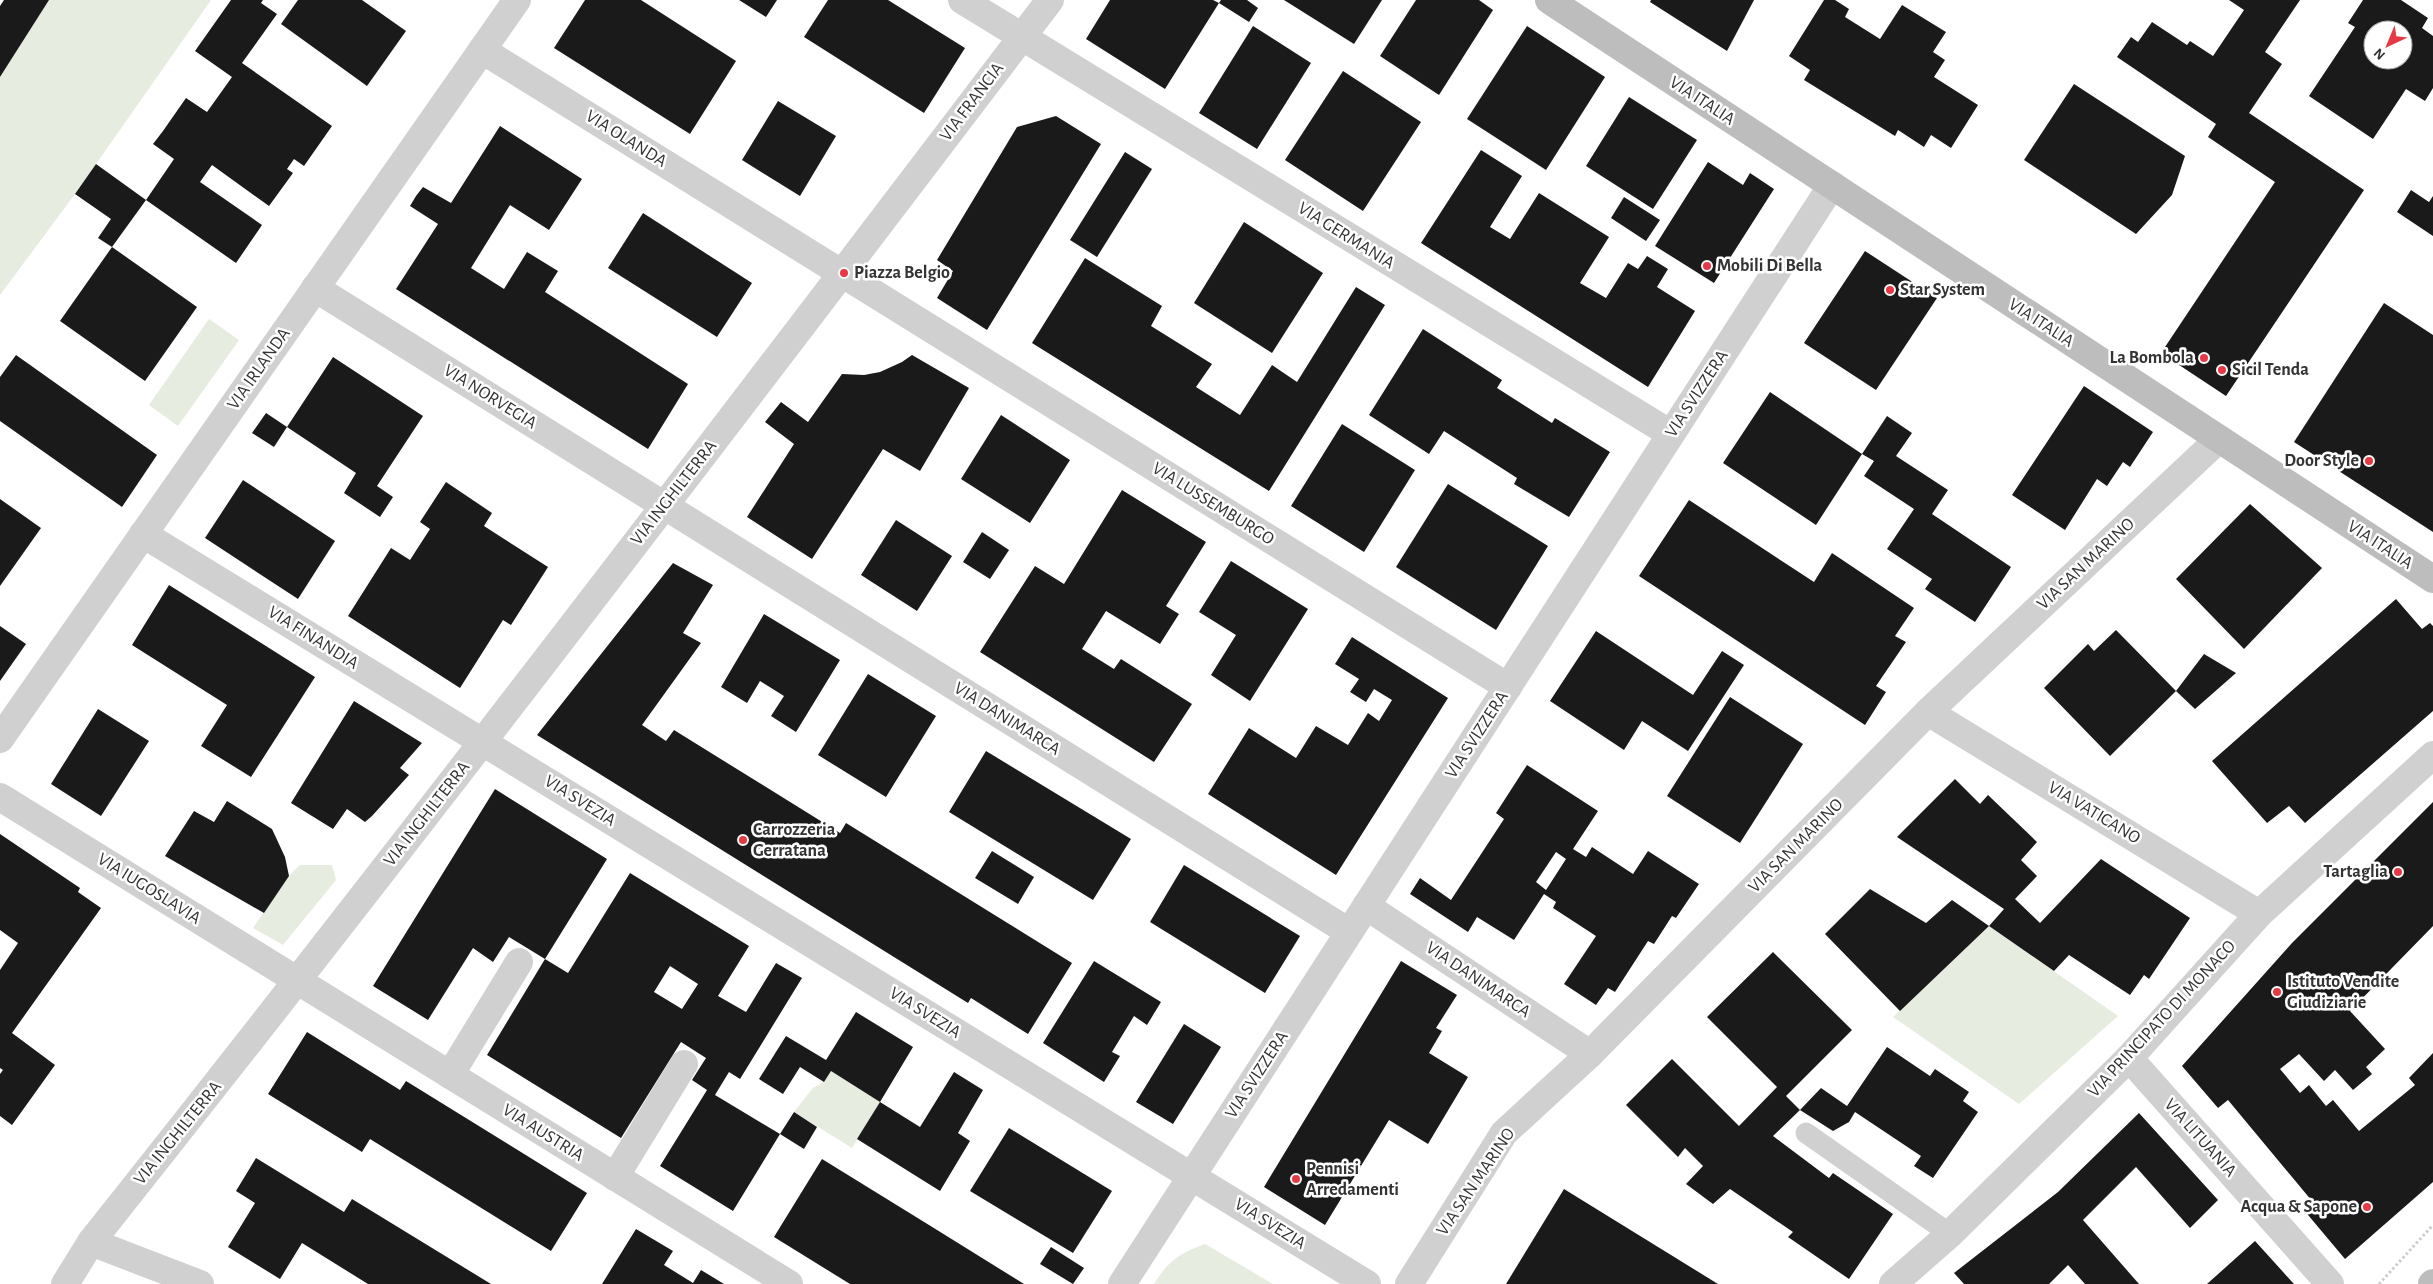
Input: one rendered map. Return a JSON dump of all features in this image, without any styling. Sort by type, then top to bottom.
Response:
[{"type":"street","name":"VIA IRLANDA","points":[[0,739],[517,0]]},
{"type":"street","name":"VIA GERMANIA","points":[[962,0],[1671,434]]},
{"type":"street","name":"VIA FRANCIA","points":[[842,274],[1050,0]]},
{"type":"street","name":"VIA ITALIA","points":[[1549,0],[2433,579]]},
{"type":"street","name":"VIA OLANDA","points":[[482,50],[842,274]]},
{"type":"street","name":"VIA SVIZZERA","points":[[1122,1284],[1832,185]]},
{"type":"street","name":"VIA LUSSEMBURGO","points":[[842,274],[1508,687]]},
{"type":"street","name":"VIA INGHILTERRA","points":[[65,1284],[91,1242],[298,981],[842,274]]},
{"type":"street","name":"VIA NORVEGIA","points":[[316,288],[664,506]]},
{"type":"street","name":"VIA SAN MARINO","points":[[1409,1284],[1504,1133],[1590,1054],[1928,712],[2219,439]]},
{"type":"street","name":"VIA DANIMARCA","points":[[664,506],[1349,932]]},
{"type":"street","name":"VIA FINANDIA","points":[[144,534],[483,742]]},
{"type":"street","name":"VIA VATICANO","points":[[1928,712],[2259,914]]},
{"type":"street","name":"VIA SVEZIA","points":[[483,742],[1367,1284]]},
{"type":"street","name":"VIA PRINCIPATO DI MONACO","points":[[1893,1284],[1950,1234],[2129,1058],[2259,914],[2433,756]]},
{"type":"street","name":"VIA IUGOSLAVIA","points":[[0,797],[298,981]]},
{"type":"street","name":"VIA DANIMARCA","points":[[1366,906],[1590,1054]]},
{"type":"street","points":[[450,1075],[519,962]]},
{"type":"street","name":"VIA AUSTRIA","points":[[298,981],[789,1284]]},
{"type":"street","name":"VIA LITUANIA","points":[[2129,1058],[2330,1284]]},
{"type":"street","points":[[615,1177],[684,1064]]},
{"type":"street","points":[[91,1242],[200,1284]]},
{"type":"lane","points":[[1806,1134],[1950,1234]]},
{"type":"path","points":[[2379,1284],[2433,1225]]},
{"type":"shaded area","points":[[49,0],[211,0],[75,194],[0,295],[0,77]]},
{"type":"shaded area","points":[[209,319],[239,340],[178,426],[149,405]]},
{"type":"shaded area","points":[[300,865],[332,865],[336,880],[283,945],[253,928],[289,876]]},
{"type":"shaded area","points":[[1989,926],[2118,1016],[2019,1104],[1893,1017]]},
{"type":"shaded area","points":[[831,1071],[880,1102],[852,1148],[794,1112],[813,1088],[824,1082]]},
{"type":"shaded area","points":[[1205,1244],[1273,1284],[1154,1284],[1176,1258]]},
{"type":"building","points":[[4,0],[49,0],[0,77],[0,6]]},
{"type":"building","points":[[231,0],[263,0],[261,3],[277,14],[242,63],[332,126],[304,166],[294,159],[287,169],[293,173],[269,206],[212,165],[200,182],[262,225],[236,263],[146,200],[174,159],[153,144],[186,98],[207,112],[232,77],[195,51]]},
{"type":"building","points":[[298,0],[362,0],[406,31],[367,86],[281,24]]},
{"type":"building","points":[[585,0],[641,0],[736,61],[690,134],[554,48]]},
{"type":"building","points":[[739,0],[777,0],[766,17]]},
{"type":"building","points":[[828,0],[888,0],[965,48],[924,113],[804,37]]},
{"type":"building","points":[[1110,0],[1213,0],[1219,3],[1165,89],[1086,39]]},
{"type":"building","points":[[1221,0],[1247,0],[1258,8],[1249,22],[1219,3]]},
{"type":"building","points":[[1284,0],[1382,0],[1354,44]]},
{"type":"building","points":[[1416,0],[1479,0],[1493,10],[1439,95],[1380,56]]},
{"type":"building","points":[[1651,0],[1754,0],[1727,51],[1650,2]]},
{"type":"building","points":[[1824,0],[1835,0],[1849,9],[1845,17],[1880,39],[1902,5],[1946,32],[1933,52],[1945,60],[1934,77],[1978,105],[1951,148],[1931,135],[1924,147],[1898,130],[1895,136],[1804,80],[1810,70],[1789,56]]},
{"type":"building","points":[[2229,0],[2300,0],[2265,52],[2282,64],[2249,113],[2364,190],[2226,396],[2161,353],[2275,182],[2208,137],[2216,124],[2117,57],[2131,37],[2138,42],[2152,22],[2187,45],[2190,41],[2213,56],[2244,10]]},
{"type":"building","points":[[2363,0],[2401,0],[2428,18],[2422,28],[2433,36],[2433,88],[2425,101],[2406,89],[2373,139],[2309,96],[2355,27],[2348,23]]},
{"type":"building","points":[[1253,26],[1311,63],[1257,149],[1199,113]]},
{"type":"building","points":[[1527,26],[1605,77],[1546,170],[1467,119]]},
{"type":"building","points":[[1343,71],[1421,122],[1363,211],[1285,160]]},
{"type":"building","points":[[2074,84],[2185,156],[2172,195],[2136,234],[2024,160]]},
{"type":"building","points":[[1629,97],[1697,140],[1653,209],[1586,166]]},
{"type":"building","points":[[778,101],[836,136],[800,196],[742,160]]},
{"type":"building","points":[[1056,116],[1101,144],[987,330],[937,298],[953,271],[937,260],[1017,127]]},
{"type":"building","points":[[500,126],[582,179],[549,230],[510,205],[471,268],[504,289],[527,252],[558,271],[545,292],[688,384],[648,449],[396,289],[438,224],[410,206],[416,196],[423,187],[451,203]]},
{"type":"building","points":[[1481,150],[1522,176],[1490,227],[1510,239],[1539,193],[1609,237],[1580,283],[1606,298],[1628,263],[1638,269],[1647,256],[1668,269],[1657,287],[1695,311],[1648,387],[1421,243]]},
{"type":"building","points":[[1125,152],[1152,169],[1097,257],[1070,240]]},
{"type":"building","points":[[1708,162],[1743,185],[1750,173],[1774,189],[1714,283],[1655,246]]},
{"type":"building","points":[[96,164],[146,200],[112,247],[98,238],[111,219],[75,194]]},
{"type":"building","points":[[2411,190],[2429,202],[2433,196],[2433,236],[2397,212]]},
{"type":"building","points":[[1624,197],[1660,220],[1646,241],[1611,218]]},
{"type":"building","points":[[643,213],[752,283],[717,337],[608,268]]},
{"type":"building","points":[[1244,222],[1323,273],[1272,353],[1194,303]]},
{"type":"building","points":[[112,247],[197,307],[145,381],[60,321]]},
{"type":"building","points":[[1865,251],[1937,298],[1876,390],[1804,343]]},
{"type":"building","points":[[1085,258],[1162,306],[1151,326],[1212,364],[1196,387],[1240,415],[1272,365],[1297,382],[1356,287],[1385,305],[1269,491],[1032,343]]},
{"type":"building","points":[[2384,303],[2433,335],[2433,532],[2294,442]]},
{"type":"building","points":[[1423,329],[1502,380],[1497,388],[1552,423],[1555,418],[1610,452],[1569,517],[1514,484],[1517,478],[1444,431],[1429,454],[1369,415]]},
{"type":"building","points":[[16,355],[157,455],[122,507],[0,421],[0,377]]},
{"type":"building","points":[[912,355],[969,388],[920,471],[883,449],[812,559],[747,517],[794,444],[765,422],[781,402],[808,422],[842,374],[864,375],[880,372]]},
{"type":"building","points":[[333,357],[423,416],[377,486],[393,497],[380,517],[344,493],[356,473],[287,427]]},
{"type":"building","points":[[2084,386],[2153,432],[2130,467],[2123,462],[2107,486],[2097,479],[2065,530],[2012,495]]},
{"type":"building","points":[[1770,392],[1862,454],[1816,525],[1723,463]]},
{"type":"building","points":[[266,413],[287,427],[274,447],[252,433]]},
{"type":"building","points":[[1001,415],[1070,460],[1030,523],[961,479]]},
{"type":"building","points":[[1887,416],[1912,433],[1896,456],[1948,490],[1932,514],[2011,567],[1975,622],[1925,589],[1932,579],[1887,549],[1914,509],[1864,476],[1874,461],[1862,454]]},
{"type":"building","points":[[1342,424],[1415,470],[1364,552],[1291,506]]},
{"type":"building","points":[[243,480],[335,541],[298,599],[205,538]]},
{"type":"building","points":[[446,482],[492,513],[484,526],[548,567],[511,625],[503,620],[460,688],[348,616],[391,548],[410,560],[430,529],[420,522]]},
{"type":"building","points":[[1448,484],[1548,546],[1496,630],[1396,567]]},
{"type":"building","points":[[1122,490],[1206,542],[1166,606],[1179,614],[1160,644],[1106,611],[1082,649],[1114,669],[1121,659],[1192,704],[1154,762],[980,652],[1035,566],[1064,584]]},
{"type":"building","points":[[0,499],[41,528],[0,586]]},
{"type":"building","points":[[1689,500],[1814,582],[1832,553],[1914,608],[1895,636],[1906,642],[1876,686],[1886,692],[1865,725],[1639,576]]},
{"type":"building","points":[[2250,504],[2322,568],[2244,649],[2176,579]]},
{"type":"building","points":[[896,520],[952,556],[917,611],[861,575]]},
{"type":"building","points":[[982,532],[1009,550],[990,579],[963,562]]},
{"type":"building","points":[[1231,561],[1308,609],[1250,701],[1211,675],[1236,635],[1199,612]]},
{"type":"building","points":[[673,563],[713,585],[683,633],[701,643],[642,725],[666,741],[674,730],[840,833],[846,823],[1072,963],[1028,1034],[971,998],[968,1003],[537,735]]},
{"type":"building","points":[[169,585],[315,677],[251,777],[201,746],[227,705],[132,645]]},
{"type":"building","points":[[2396,599],[2422,629],[2430,623],[2433,626],[2433,711],[2305,823],[2289,806],[2267,823],[2212,761]]},
{"type":"building","points":[[764,614],[840,660],[796,732],[771,716],[784,696],[760,681],[747,703],[721,687]]},
{"type":"building","points":[[0,626],[26,644],[0,681]]},
{"type":"building","points":[[2116,630],[2176,691],[2110,756],[2044,688],[2088,644],[2094,651]]},
{"type":"building","points":[[1596,631],[1693,695],[1722,651],[1744,665],[1688,751],[1642,721],[1624,750],[1550,701]]},
{"type":"building","points":[[1352,637],[1448,698],[1336,875],[1208,794],[1249,728],[1296,758],[1316,726],[1348,745],[1368,713],[1379,721],[1392,700],[1374,689],[1366,702],[1350,692],[1359,679],[1335,664]]},
{"type":"building","points":[[2204,654],[2236,673],[2195,709],[2176,691]]},
{"type":"building","points":[[868,674],[936,716],[886,797],[818,755]]},
{"type":"building","points":[[1730,697],[1803,744],[1740,843],[1667,796]]},
{"type":"building","points":[[354,701],[422,743],[400,768],[409,775],[372,816],[365,822],[347,809],[333,829],[291,803]]},
{"type":"building","points":[[98,709],[149,741],[101,816],[51,784]]},
{"type":"building","points":[[986,751],[1131,839],[1093,900],[949,812]]},
{"type":"building","points":[[1527,765],[1598,811],[1573,849],[1586,857],[1592,847],[1633,874],[1648,851],[1699,884],[1676,918],[1672,916],[1654,944],[1648,941],[1615,992],[1608,988],[1596,1005],[1564,984],[1596,936],[1553,908],[1556,902],[1544,894],[1514,940],[1477,917],[1468,932],[1410,894],[1420,878],[1451,900],[1504,819],[1496,813]],"holes":[[[1556,852],[1566,859],[1546,890],[1536,882]]]},
{"type":"building","points":[[1955,779],[1980,804],[1988,795],[2037,842],[2021,860],[2037,876],[2015,899],[2040,923],[2101,859],[2190,918],[2149,979],[2144,975],[2130,995],[2069,955],[2054,971],[1989,926],[2004,909],[1897,837]]},
{"type":"building","points":[[495,789],[607,859],[545,959],[509,937],[493,962],[473,948],[428,1020],[373,986]]},
{"type":"building","points":[[227,801],[272,829],[285,857],[289,876],[264,913],[165,856],[194,811],[214,822]]},
{"type":"building","points":[[2433,802],[2433,926],[2350,1011],[2385,1049],[2366,1067],[2372,1074],[2353,1090],[2335,1070],[2324,1081],[2299,1054],[2280,1069],[2300,1093],[2309,1085],[2326,1106],[2333,1100],[2359,1131],[2415,1085],[2409,1078],[2433,1053],[2433,1182],[2345,1259],[2303,1209],[2312,1201],[2228,1100],[2218,1108],[2182,1066],[2292,943]]},
{"type":"building","points":[[0,834],[80,888],[78,892],[101,908],[12,1033],[55,1065],[12,1125],[0,1116],[0,1074],[3,1070],[0,1068],[0,970],[18,943],[0,930]]},
{"type":"building","points":[[992,851],[1034,877],[1018,904],[975,878]]},
{"type":"building","points":[[1184,865],[1300,936],[1265,993],[1150,922]]},
{"type":"building","points":[[630,873],[749,946],[718,996],[746,1012],[776,963],[802,978],[740,1079],[729,1072],[715,1095],[780,1134],[733,1211],[660,1166],[707,1090],[692,1080],[706,1058],[681,1042],[621,1138],[487,1055],[545,959],[568,973]],"holes":[[[670,966],[698,984],[682,1009],[654,992]]]},
{"type":"building","points":[[1870,889],[1926,923],[1952,900],[1989,926],[1900,1011],[1825,934]]},
{"type":"building","points":[[1773,952],[1852,1030],[1786,1096],[1800,1110],[1773,1136],[1829,1178],[1833,1173],[1893,1214],[1849,1279],[1788,1237],[1793,1232],[1730,1189],[1713,1204],[1686,1184],[1703,1166],[1685,1148],[1678,1157],[1626,1105],[1672,1059],[1739,1126],[1777,1087],[1707,1017]]},
{"type":"building","points":[[1094,961],[1161,1002],[1147,1025],[1134,1016],[1112,1052],[1120,1056],[1104,1082],[1043,1043]]},
{"type":"building","points":[[1401,961],[1457,995],[1436,1028],[1442,1031],[1429,1053],[1468,1077],[1428,1144],[1389,1120],[1325,1225],[1264,1187]]},
{"type":"building","points":[[856,1012],[913,1047],[880,1102],[831,1071],[824,1082],[800,1067],[783,1094],[759,1079],[786,1036],[826,1060]]},
{"type":"building","points":[[1184,1024],[1221,1047],[1173,1124],[1136,1102]]},
{"type":"building","points":[[307,1032],[400,1090],[406,1081],[587,1193],[551,1251],[370,1139],[362,1152],[268,1094]]},
{"type":"building","points":[[1887,1047],[1930,1076],[1935,1069],[1969,1092],[1963,1101],[1978,1112],[1933,1178],[1914,1166],[1921,1156],[1855,1112],[1849,1122],[1833,1131],[1800,1110],[1821,1088],[1847,1106]]},
{"type":"building","points":[[954,1072],[983,1090],[958,1133],[970,1141],[940,1191],[857,1139],[880,1102],[920,1127]]},
{"type":"building","points":[[794,1112],[817,1127],[804,1149],[780,1134]]},
{"type":"building","points":[[2139,1113],[2218,1200],[2190,1228],[2136,1167],[2083,1220],[2139,1284],[2085,1284],[2068,1265],[2049,1284],[1964,1284],[1954,1273],[2058,1192]]},
{"type":"building","points":[[1009,1128],[1112,1191],[1073,1253],[970,1191]]},
{"type":"building","points":[[256,1158],[344,1212],[352,1199],[491,1284],[368,1284],[302,1243],[280,1279],[228,1247],[255,1203],[236,1191]]},
{"type":"building","points":[[822,1159],[1024,1284],[850,1284],[774,1237]]},
{"type":"building","points":[[1564,1189],[1718,1284],[1506,1284]]},
{"type":"building","points":[[636,1229],[673,1251],[664,1265],[693,1283],[701,1270],[724,1284],[602,1284]]},
{"type":"building","points":[[2255,1241],[2294,1284],[2207,1284]]},
{"type":"building","points":[[1051,1247],[1084,1268],[1073,1284],[1040,1264]]},
{"type":"place","name":"Mobili Di Bella","points":[[1707,266]]},
{"type":"place","name":"Piazza Belgio","points":[[844,273]]},
{"type":"place","name":"Star System","points":[[1890,290]]},
{"type":"place","name":"La Bombola","points":[[2204,358]]},
{"type":"place","name":"Sicil Tenda","points":[[2222,370]]},
{"type":"place","name":"Door Style","points":[[2369,461]]},
{"type":"place","name":"Carrozzeria Gerratana","points":[[743,840]]},
{"type":"place","name":"Tartaglia","points":[[2398,872]]},
{"type":"place","name":"Istituto Vendite Giudiziarie","points":[[2277,992]]},
{"type":"place","name":"Pennisi Arredamenti","points":[[1296,1179]]},
{"type":"place","name":"Acqua & Sapone","points":[[2367,1207]]}]
